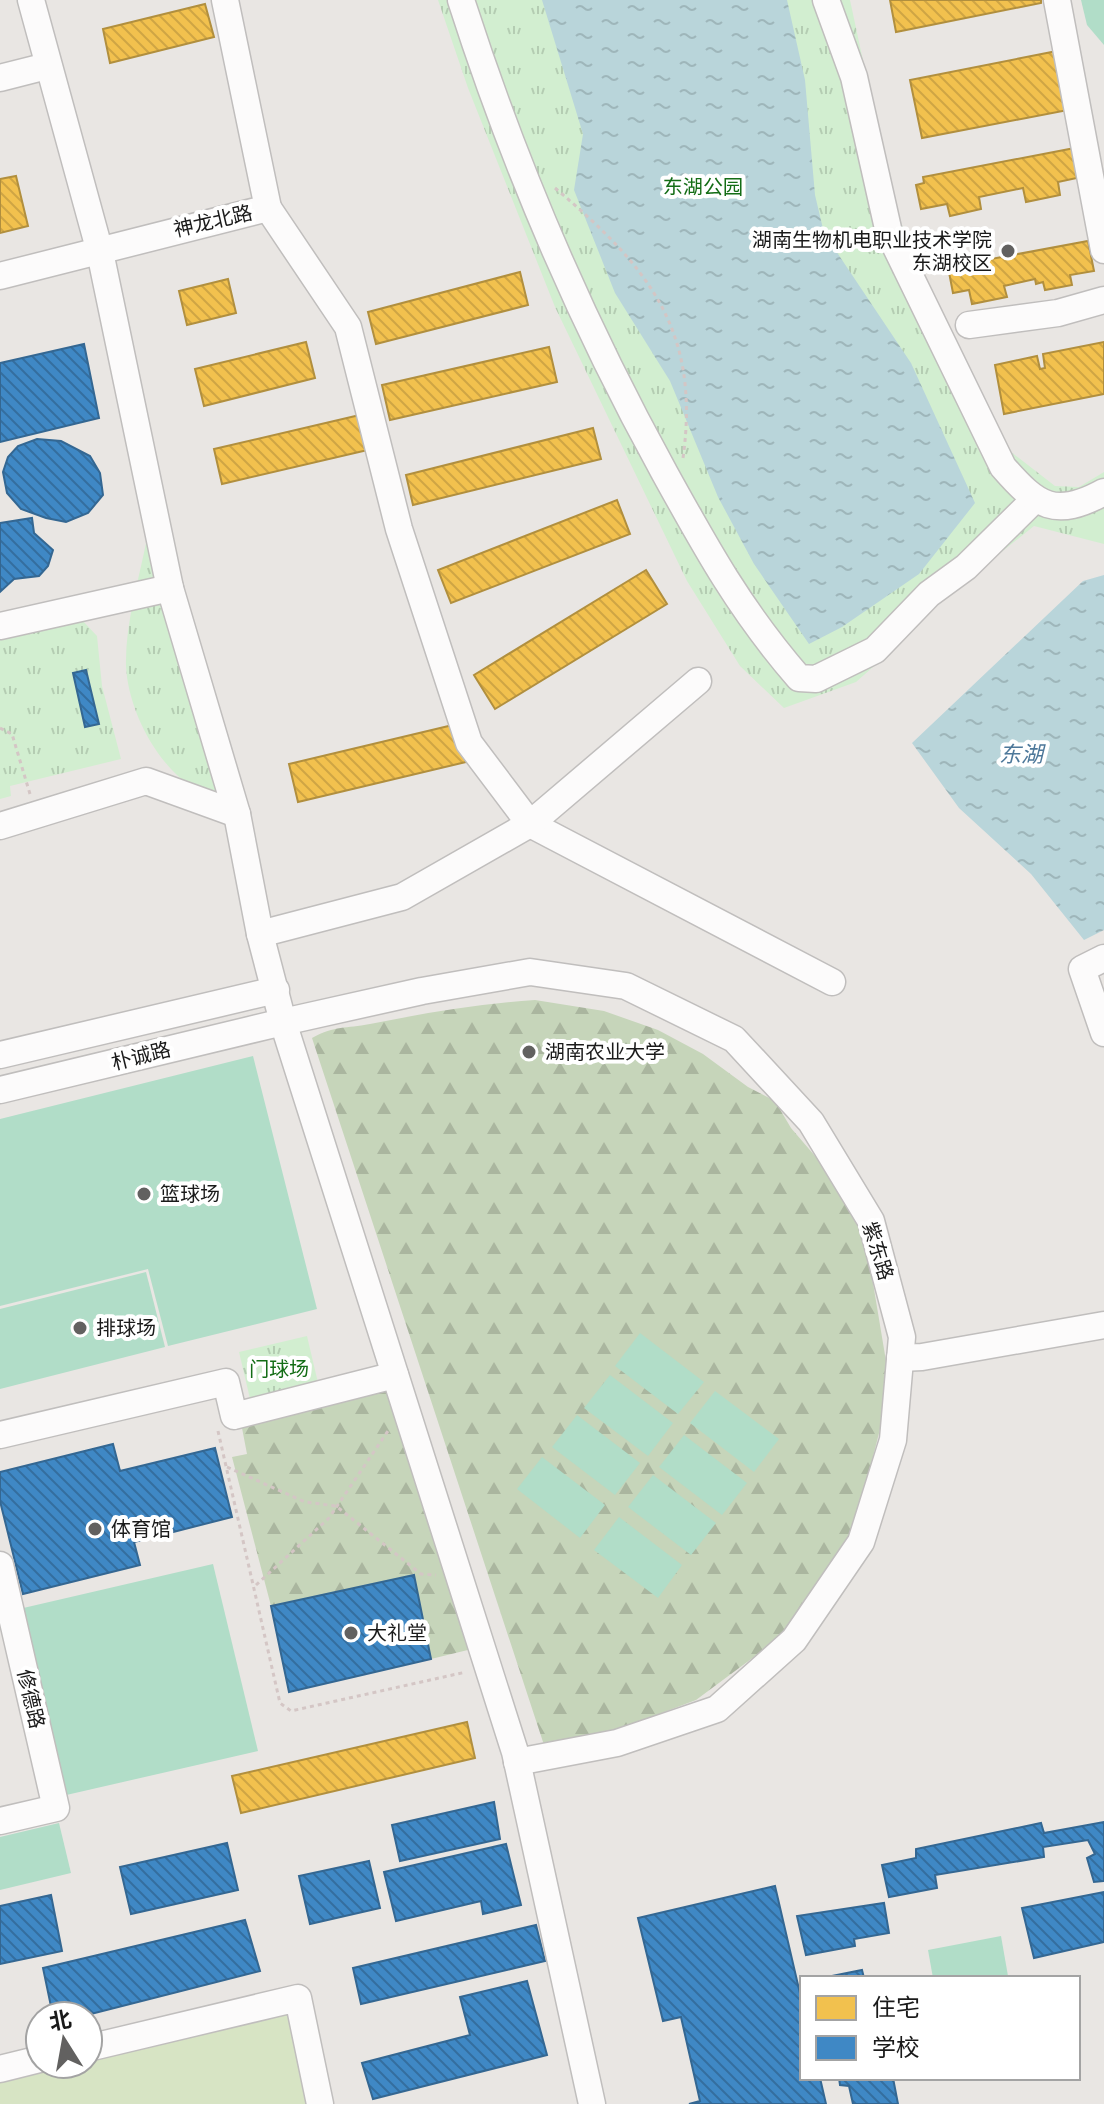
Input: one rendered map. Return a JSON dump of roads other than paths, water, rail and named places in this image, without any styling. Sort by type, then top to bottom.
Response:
[{"type":"street","points":[[31,0],[100,252],[170,588],[237,814],[260,934],[283,1022],[517,1762],[592,2104]]},
{"type":"street","name":"神龙北路","points":[[0,276],[268,208],[225,0]]},
{"type":"street","points":[[461,0],[486,76],[610,372],[715,566],[755,628],[799,678],[816,679],[875,650],[929,594],[966,567],[1035,499]]},
{"type":"street","points":[[826,0],[854,77],[889,233],[1003,467],[1035,499],[1053,508],[1100,500]]},
{"type":"street","points":[[1057,0],[1096,162],[1104,250]]},
{"type":"street","points":[[0,78],[47,66]]},
{"type":"street","points":[[268,208],[348,327],[399,529],[469,743],[530,824],[832,982]]},
{"type":"street","points":[[969,325],[1058,313],[1104,300]]},
{"type":"street","points":[[0,626],[170,588]]},
{"type":"street","points":[[260,934],[402,897],[530,824],[698,681]]},
{"type":"street","points":[[0,826],[146,781],[237,814]]},
{"type":"street","points":[[1104,958],[1082,969],[1104,1033]]},
{"type":"street","name":"紫东路","points":[[283,1022],[422,991],[530,972],[626,986],[734,1039],[811,1122],[871,1221],[902,1337],[893,1440],[861,1542],[794,1640],[717,1709],[617,1743],[517,1762]]},
{"type":"street","points":[[0,1055],[78,1028],[276,990]]},
{"type":"street","name":"朴诚路","points":[[0,1090],[283,1022]]},
{"type":"street","points":[[78,1028],[89,1069]]},
{"type":"street","points":[[900,1358],[922,1357],[1104,1325]]},
{"type":"street","points":[[0,1435],[226,1382],[234,1416],[395,1375]]},
{"type":"street","name":"修德路","points":[[0,1821],[56,1808],[3,1578]]},
{"type":"street","points":[[104,2044],[298,1998],[320,2104]]},
{"type":"street","points":[[0,2069],[24,2063]]},
{"type":"water","points":[[542,0],[787,0],[805,80],[815,195],[824,233],[911,363],[975,503],[919,574],[842,627],[809,644],[754,564],[718,497],[670,381],[615,293],[574,190],[583,134]]},
{"type":"water","name":"东湖","points":[[1104,575],[1104,930],[1084,940],[1031,874],[959,808],[912,743],[1083,581]]},
{"type":"place","name":"湖南生物机电职业技术学院 东湖校区","points":[[1008,251]]},
{"type":"place","name":"湖南农业大学","points":[[529,1052]]},
{"type":"place","name":"篮球场","points":[[144,1194]]},
{"type":"place","name":"排球场","points":[[80,1328]]},
{"type":"place","name":"体育馆","points":[[95,1529]]},
{"type":"place","name":"大礼堂","points":[[351,1633]]},
{"type":"park label","name":"东湖公园","points":[[703,187]]},
{"type":"park label","name":"门球场","points":[[279,1369]]}]
